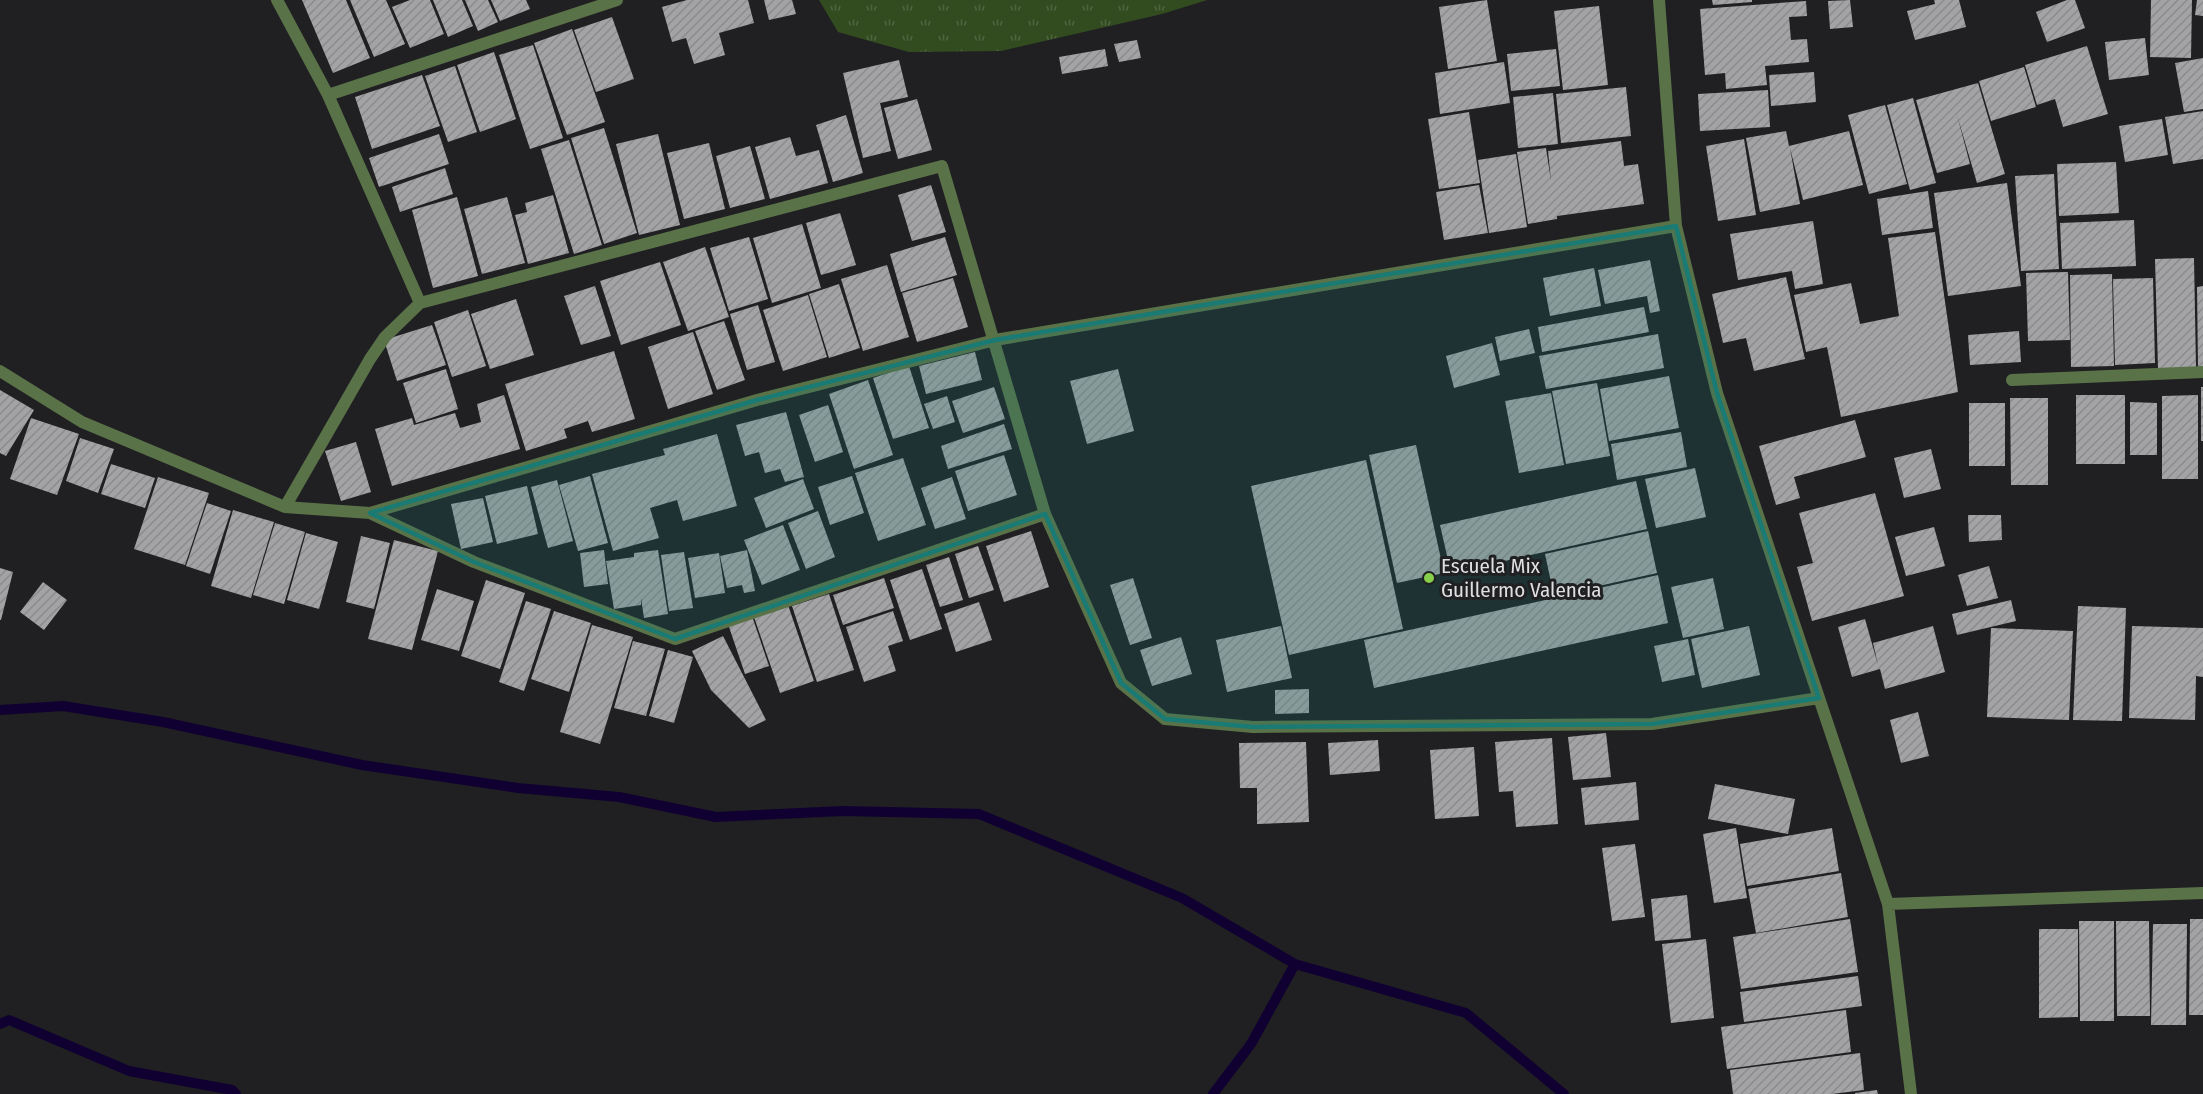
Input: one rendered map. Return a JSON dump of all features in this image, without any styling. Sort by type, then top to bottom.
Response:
[{"type":"street","points":[[277,0],[328,95],[420,303]]},
{"type":"street","points":[[328,95],[617,0]]},
{"type":"street","points":[[1659,0],[1676,226],[1717,393],[1888,904],[1911,1094]]},
{"type":"street","points":[[285,507],[370,358],[385,337],[420,303],[942,166],[1045,514],[1121,683],[1165,719],[1253,727],[1652,724],[1819,698]]},
{"type":"street","points":[[0,371],[82,422],[285,507],[370,513],[757,400],[995,340],[1676,226]]},
{"type":"street","points":[[2012,380],[2203,372]]},
{"type":"street","points":[[370,513],[474,562],[675,639],[1045,514]]},
{"type":"street","points":[[1888,904],[2203,892]]},
{"type":"highlighted area","points":[[1676,226],[1717,393],[1819,698],[1652,724],[1253,727],[1165,719],[1121,683],[1045,514],[675,639],[474,562],[370,513],[757,400],[995,340]]},
{"type":"green space","points":[[819,0],[1207,0],[1162,14],[1001,51],[909,52],[838,32]]},
{"type":"building","points":[[302,0],[346,0],[370,58],[333,73]]},
{"type":"building","points":[[350,0],[386,0],[405,44],[374,57]]},
{"type":"building","points":[[410,0],[430,0],[444,34],[410,48],[392,7]]},
{"type":"building","points":[[433,0],[462,0],[473,26],[448,37]]},
{"type":"building","points":[[465,0],[488,0],[498,22],[478,31]]},
{"type":"building","points":[[491,0],[526,0],[530,9],[500,21]]},
{"type":"building","points":[[687,0],[748,0],[754,23],[719,33],[725,55],[694,64],[686,38],[672,42],[662,7]]},
{"type":"building","points":[[764,0],[792,0],[796,14],[769,20]]},
{"type":"building","points":[[1487,0],[1497,61],[1448,69],[1439,7]]},
{"type":"building","points":[[1712,0],[1752,0],[1752,2],[1713,5]]},
{"type":"building","points":[[1850,0],[1853,27],[1830,29],[1828,1]]},
{"type":"building","points":[[1934,0],[1959,0],[1966,27],[1915,40],[1907,11],[1935,4]]},
{"type":"building","points":[[2067,0],[2075,0],[2085,28],[2047,42],[2036,12]]},
{"type":"building","points":[[2151,0],[2192,0],[2191,58],[2150,57]]},
{"type":"building","points":[[2197,0],[2203,0],[2203,16],[2195,15]]},
{"type":"building","points":[[1806,1],[1807,16],[1789,17],[1791,40],[1807,39],[1809,62],[1765,66],[1767,85],[1726,89],[1725,73],[1705,75],[1700,9]]},
{"type":"building","points":[[1599,6],[1608,85],[1563,90],[1554,11]]},
{"type":"building","points":[[612,17],[634,79],[596,92],[574,30]]},
{"type":"building","points":[[572,29],[605,122],[567,135],[534,43]]},
{"type":"building","points":[[2145,38],[2149,75],[2109,80],[2105,42]]},
{"type":"building","points":[[1137,40],[1141,58],[1119,62],[1114,44]]},
{"type":"building","points":[[533,45],[563,138],[530,149],[499,55]]},
{"type":"building","points":[[2087,46],[2108,114],[2063,127],[2055,99],[2037,105],[2025,65]]},
{"type":"building","points":[[1105,49],[1108,66],[1062,74],[1059,57]]},
{"type":"building","points":[[1556,49],[1560,86],[1511,91],[1507,54]]},
{"type":"building","points":[[494,52],[516,119],[480,132],[457,65]]},
{"type":"building","points":[[2203,58],[2203,109],[2184,112],[2175,63]]},
{"type":"building","points":[[899,60],[908,97],[880,103],[891,151],[863,158],[843,73]]},
{"type":"building","points":[[1504,62],[1510,103],[1440,114],[1435,73]]},
{"type":"building","points":[[455,66],[477,132],[448,142],[425,76]]},
{"type":"building","points":[[2024,67],[2036,107],[1991,121],[1979,81]]},
{"type":"building","points":[[1814,72],[1816,102],[1771,106],[1769,75]]},
{"type":"building","points":[[422,75],[440,126],[372,149],[355,97]]},
{"type":"building","points":[[1978,83],[2005,174],[1977,183],[1957,115],[1970,164],[1937,173],[1916,100]]},
{"type":"building","points":[[1626,87],[1631,136],[1561,143],[1556,94]]},
{"type":"building","points":[[1768,90],[1770,127],[1700,131],[1698,94]]},
{"type":"building","points":[[1553,93],[1558,144],[1518,148],[1513,97]]},
{"type":"building","points":[[1913,98],[1936,183],[1910,190],[1887,105]]},
{"type":"building","points":[[917,99],[932,150],[898,159],[884,108]]},
{"type":"building","points":[[1885,105],[1907,184],[1869,194],[1848,115]]},
{"type":"building","points":[[2203,111],[2203,159],[2173,164],[2165,117]]},
{"type":"building","points":[[1469,112],[1480,183],[1439,189],[1428,119]]},
{"type":"building","points":[[846,115],[863,173],[833,182],[816,125]]},
{"type":"building","points":[[2162,119],[2168,155],[2125,162],[2119,126]]},
{"type":"building","points":[[604,128],[637,233],[604,244],[571,138]]},
{"type":"building","points":[[1786,131],[1789,146],[1849,131],[1863,185],[1803,200],[1790,148],[1800,204],[1760,212],[1746,138]]},
{"type":"building","points":[[439,134],[449,164],[379,187],[369,158]]},
{"type":"building","points":[[658,134],[680,225],[639,235],[616,144]]},
{"type":"building","points":[[790,137],[796,156],[819,150],[828,183],[770,199],[755,147]]},
{"type":"building","points":[[1744,139],[1756,215],[1718,221],[1706,146]]},
{"type":"building","points":[[569,140],[602,245],[574,254],[541,149]]},
{"type":"building","points":[[1621,141],[1624,166],[1638,164],[1644,204],[1557,216],[1557,219],[1528,224],[1517,152],[1546,148],[1551,181],[1548,151]]},
{"type":"building","points":[[709,143],[725,209],[684,219],[667,153]]},
{"type":"building","points":[[750,146],[765,199],[730,208],[716,156]]},
{"type":"building","points":[[1516,154],[1527,227],[1489,233],[1478,160]]},
{"type":"building","points":[[2116,162],[2119,213],[2059,216],[2057,164]]},
{"type":"building","points":[[445,168],[453,194],[400,212],[392,187]]},
{"type":"building","points":[[2054,174],[2059,269],[2021,271],[2015,176]]},
{"type":"building","points":[[2007,183],[2021,286],[1948,296],[1934,193]]},
{"type":"building","points":[[931,185],[946,232],[912,241],[898,195]]},
{"type":"building","points":[[1479,185],[1488,233],[1444,240],[1436,192]]},
{"type":"building","points":[[1928,191],[1933,228],[1882,235],[1877,199]]},
{"type":"building","points":[[553,195],[569,253],[528,264],[515,215],[527,212],[525,203]]},
{"type":"building","points":[[457,197],[478,276],[433,288],[412,210]]},
{"type":"building","points":[[507,197],[525,263],[482,274],[464,209]]},
{"type":"building","points":[[840,213],[856,265],[821,275],[806,223]]},
{"type":"building","points":[[2134,220],[2136,266],[2062,269],[2060,223]]},
{"type":"building","points":[[1813,221],[1823,284],[1795,289],[1792,271],[1738,280],[1730,234]]},
{"type":"building","points":[[802,224],[821,288],[772,303],[753,238]]},
{"type":"building","points":[[1935,232],[1958,392],[1841,417],[1827,347],[1806,352],[1794,295],[1851,283],[1860,324],[1899,316],[1888,238]]},
{"type":"building","points":[[749,237],[768,299],[729,311],[710,248]]},
{"type":"building","points":[[945,237],[957,275],[901,292],[890,254]]},
{"type":"building","points":[[705,247],[729,317],[688,331],[663,262]]},
{"type":"building","points":[[2194,258],[2196,368],[2158,369],[2155,259]]},
{"type":"building","points":[[1650,260],[1660,311],[1650,313],[1647,296],[1605,304],[1598,270]]},
{"type":"building","points":[[660,262],[681,325],[621,345],[600,281]]},
{"type":"building","points":[[887,265],[909,337],[863,351],[841,279]]},
{"type":"building","points":[[1594,268],[1601,306],[1550,316],[1543,278]]},
{"type":"building","points":[[2068,272],[2070,340],[2028,341],[2026,273]]},
{"type":"building","points":[[2112,274],[2114,366],[2071,367],[2070,275]]},
{"type":"building","points":[[1786,277],[1805,359],[1754,371],[1746,338],[1723,343],[1712,294]]},
{"type":"building","points":[[953,278],[968,327],[917,342],[902,293]]},
{"type":"building","points":[[2153,278],[2155,363],[2115,365],[2113,279]]},
{"type":"building","points":[[839,284],[860,348],[829,358],[809,294]]},
{"type":"building","points":[[595,286],[611,336],[581,345],[564,296]]},
{"type":"building","points":[[2203,286],[2203,367],[2198,367],[2197,287]]},
{"type":"building","points":[[808,295],[827,357],[783,371],[763,310]]},
{"type":"building","points":[[516,299],[534,355],[490,369],[471,314]]},
{"type":"building","points":[[758,305],[775,362],[747,370],[730,314]]},
{"type":"building","points":[[1644,307],[1649,332],[1542,352],[1538,327]]},
{"type":"building","points":[[468,310],[486,366],[452,377],[434,322]]},
{"type":"building","points":[[724,321],[745,380],[717,390],[695,331]]},
{"type":"building","points":[[432,325],[446,365],[397,381],[384,340]]},
{"type":"building","points":[[1529,329],[1535,353],[1500,361],[1495,337]]},
{"type":"building","points":[[2019,331],[2021,362],[1970,365],[1968,335]]},
{"type":"building","points":[[693,332],[713,394],[668,409],[648,347]]},
{"type":"building","points":[[1658,334],[1664,368],[1546,389],[1539,356]]},
{"type":"building","points":[[1492,343],[1500,375],[1454,388],[1446,356]]},
{"type":"building","points":[[614,351],[635,419],[592,432],[588,421],[564,429],[567,438],[526,451],[505,384]]},
{"type":"building","points":[[975,352],[982,380],[926,394],[919,366]]},
{"type":"building","points":[[909,366],[929,428],[893,439],[873,378]]},
{"type":"building","points":[[446,369],[458,409],[416,423],[403,383]]},
{"type":"building","points":[[1118,369],[1134,431],[1087,444],[1070,381]]},
{"type":"building","points":[[1669,376],[1679,428],[1609,441],[1600,389]]},
{"type":"building","points":[[868,380],[893,455],[854,469],[829,394]]},
{"type":"building","points":[[1597,383],[1610,456],[1566,464],[1552,391]]},
{"type":"building","points":[[994,387],[1005,419],[963,433],[952,401]]},
{"type":"building","points":[[2201,387],[2203,387],[2203,441],[2201,441]]},
{"type":"building","points":[[0,390],[34,410],[6,456],[0,453]]},
{"type":"building","points":[[1551,393],[1564,465],[1519,473],[1505,401]]},
{"type":"building","points":[[504,395],[520,449],[392,486],[375,429],[412,418],[414,425],[455,413],[460,428],[481,422],[477,404]]},
{"type":"building","points":[[2076,395],[2125,395],[2125,464],[2076,464]]},
{"type":"building","points":[[2198,395],[2198,479],[2162,479],[2162,396]]},
{"type":"building","points":[[947,396],[955,422],[933,429],[924,404]]},
{"type":"building","points":[[2010,398],[2048,398],[2048,485],[2011,485]]},
{"type":"building","points":[[2130,402],[2157,403],[2157,455],[2130,455]]},
{"type":"building","points":[[1969,403],[2005,403],[2005,466],[1969,466]]},
{"type":"building","points":[[828,405],[843,452],[815,462],[799,415]]},
{"type":"building","points":[[786,412],[804,477],[785,482],[780,469],[765,473],[759,452],[745,456],[736,425]]},
{"type":"building","points":[[31,418],[79,434],[57,495],[10,479]]},
{"type":"building","points":[[1855,420],[1866,457],[1794,477],[1800,498],[1776,505],[1759,446]]},
{"type":"building","points":[[1004,424],[1012,449],[948,469],[941,446]]},
{"type":"building","points":[[1681,432],[1687,467],[1617,480],[1611,444]]},
{"type":"building","points":[[717,434],[737,506],[683,521],[677,500],[650,508],[659,538],[613,551],[592,474],[665,455],[663,449]]},
{"type":"building","points":[[80,438],[114,449],[98,493],[66,481]]},
{"type":"building","points":[[356,442],[371,492],[341,501],[325,451]]},
{"type":"building","points":[[1416,445],[1444,573],[1397,583],[1369,455]]},
{"type":"building","points":[[1931,449],[1941,489],[1904,498],[1894,458]]},
{"type":"building","points":[[1004,455],[1017,495],[968,511],[955,471]]},
{"type":"building","points":[[903,458],[926,525],[878,541],[855,473]]},
{"type":"building","points":[[1366,460],[1403,629],[1289,655],[1251,486]]},
{"type":"building","points":[[111,464],[155,478],[145,508],[101,494]]},
{"type":"building","points":[[1695,468],[1706,517],[1656,528],[1645,479]]},
{"type":"building","points":[[590,476],[608,543],[578,551],[559,485]]},
{"type":"building","points":[[852,476],[864,513],[830,525],[818,487]]},
{"type":"building","points":[[158,477],[209,493],[185,565],[134,549]]},
{"type":"building","points":[[952,477],[966,519],[935,529],[921,488]]},
{"type":"building","points":[[803,479],[814,509],[766,528],[754,498]]},
{"type":"building","points":[[557,480],[573,541],[548,548],[531,487]]},
{"type":"building","points":[[1636,481],[1647,529],[1451,573],[1440,525]]},
{"type":"building","points":[[527,486],[538,534],[497,544],[485,496]]},
{"type":"building","points":[[1875,493],[1904,596],[1812,621],[1797,567],[1813,563],[1799,513]]},
{"type":"building","points":[[483,498],[493,542],[461,549],[451,504]]},
{"type":"building","points":[[207,503],[231,511],[210,574],[186,566]]},
{"type":"building","points":[[233,510],[274,522],[251,598],[211,586]]},
{"type":"building","points":[[818,511],[835,557],[806,569],[788,523]]},
{"type":"building","points":[[1968,515],[2001,515],[2002,540],[1969,542]]},
{"type":"building","points":[[275,523],[305,532],[284,604],[253,595]]},
{"type":"building","points":[[783,525],[800,570],[762,585],[744,540]]},
{"type":"building","points":[[1934,527],[1945,566],[1906,576],[1895,537]]},
{"type":"building","points":[[1031,531],[1049,587],[1004,602],[986,546]]},
{"type":"building","points":[[1648,531],[1657,573],[1554,596],[1545,554]]},
{"type":"building","points":[[306,533],[338,542],[319,609],[287,600]]},
{"type":"building","points":[[361,536],[390,543],[374,609],[346,602]]},
{"type":"building","points":[[394,540],[438,551],[412,650],[368,639]]},
{"type":"building","points":[[978,546],[994,590],[969,598],[955,554]]},
{"type":"building","points":[[604,550],[608,584],[584,587],[580,553]]},
{"type":"building","points":[[658,550],[668,614],[644,618],[641,598],[641,605],[614,609],[606,561],[634,557],[634,553]]},
{"type":"building","points":[[747,550],[755,591],[744,593],[742,585],[727,588],[720,556]]},
{"type":"building","points":[[684,552],[693,608],[669,611],[661,555]]},
{"type":"building","points":[[719,553],[725,593],[695,598],[688,558]]},
{"type":"building","points":[[949,557],[963,600],[940,607],[926,565]]},
{"type":"building","points":[[1989,566],[1998,598],[1967,606],[1958,575]]},
{"type":"building","points":[[0,568],[13,572],[1,620],[0,620]]},
{"type":"building","points":[[922,569],[942,629],[910,640],[890,580]]},
{"type":"building","points":[[1658,575],[1668,623],[1374,688],[1364,640]]},
{"type":"building","points":[[884,578],[894,608],[843,625],[833,595]]},
{"type":"building","points":[[1133,578],[1152,638],[1130,645],[1110,585]]},
{"type":"building","points":[[1713,578],[1724,629],[1683,638],[1671,587]]},
{"type":"building","points":[[486,580],[525,593],[500,669],[461,656]]},
{"type":"building","points":[[43,582],[67,600],[44,630],[20,612]]},
{"type":"building","points":[[437,589],[474,601],[459,651],[421,640]]},
{"type":"building","points":[[829,594],[854,670],[817,682],[792,606]]},
{"type":"building","points":[[2011,600],[2016,621],[1957,635],[1952,614]]},
{"type":"building","points":[[526,601],[551,609],[524,691],[499,682]]},
{"type":"building","points":[[979,602],[992,640],[956,652],[944,614]]},
{"type":"building","points":[[788,605],[814,681],[780,693],[754,617]]},
{"type":"building","points":[[2078,606],[2126,608],[2122,721],[2073,720]]},
{"type":"building","points":[[554,611],[591,623],[569,692],[531,679]]},
{"type":"building","points":[[893,611],[903,641],[888,646],[896,671],[864,682],[846,627]]},
{"type":"building","points":[[752,616],[769,666],[745,674],[728,624]]},
{"type":"building","points":[[1865,619],[1878,665],[1873,643],[1933,626],[1945,672],[1885,689],[1880,669],[1852,677],[1838,627]]},
{"type":"building","points":[[592,625],[633,637],[600,744],[560,732]]},
{"type":"building","points":[[1281,626],[1292,678],[1227,692],[1216,640]]},
{"type":"building","points":[[1749,626],[1760,675],[1702,688],[1691,639]]},
{"type":"building","points":[[2132,626],[2203,628],[2203,677],[2196,676],[2195,720],[2129,718]]},
{"type":"building","points":[[1991,628],[2073,631],[2069,720],[1987,717]]},
{"type":"building","points":[[723,636],[766,720],[749,728],[711,690],[692,651]]},
{"type":"building","points":[[1181,637],[1192,674],[1152,686],[1140,650]]},
{"type":"building","points":[[1688,639],[1695,675],[1662,682],[1654,646]]},
{"type":"building","points":[[633,641],[665,649],[646,716],[614,708]]},
{"type":"building","points":[[668,650],[693,657],[674,723],[649,716]]},
{"type":"building","points":[[1309,689],[1309,713],[1275,714],[1275,690]]},
{"type":"building","points":[[1918,712],[1929,756],[1901,763],[1890,720]]},
{"type":"building","points":[[1606,733],[1611,777],[1573,780],[1568,737]]},
{"type":"building","points":[[1552,738],[1558,824],[1516,827],[1513,791],[1499,792],[1495,742]]},
{"type":"building","points":[[1378,740],[1380,771],[1330,775],[1328,743]]},
{"type":"building","points":[[1306,742],[1309,822],[1257,824],[1257,788],[1240,788],[1239,743]]},
{"type":"building","points":[[1474,747],[1479,816],[1435,819],[1430,750]]},
{"type":"building","points":[[1636,782],[1639,820],[1585,825],[1581,788]]},
{"type":"building","points":[[1715,784],[1795,799],[1788,834],[1708,819]]},
{"type":"building","points":[[1736,828],[1747,898],[1714,903],[1703,834]]},
{"type":"building","points":[[1832,828],[1839,871],[1747,886],[1740,844]]},
{"type":"building","points":[[1635,844],[1645,917],[1612,921],[1602,848]]},
{"type":"building","points":[[1841,873],[1848,917],[1756,933],[1748,889]]},
{"type":"building","points":[[1687,895],[1691,938],[1655,941],[1651,899]]},
{"type":"building","points":[[1850,919],[1858,972],[1741,989],[1733,937]]},
{"type":"building","points":[[2190,919],[2203,919],[2203,1015],[2189,1015]]},
{"type":"building","points":[[2079,921],[2114,921],[2114,1021],[2080,1021]]},
{"type":"building","points":[[2116,921],[2149,921],[2150,1016],[2117,1016]]},
{"type":"building","points":[[2153,924],[2187,924],[2186,1025],[2151,1025]]},
{"type":"building","points":[[2039,929],[2078,929],[2078,1017],[2039,1018]]},
{"type":"building","points":[[1706,939],[1714,1018],[1671,1023],[1662,944]]},
{"type":"building","points":[[1858,976],[1862,1006],[1744,1022],[1740,992]]},
{"type":"building","points":[[1846,1010],[1851,1052],[1727,1069],[1721,1027]]},
{"type":"building","points":[[1860,1053],[1864,1090],[1832,1094],[1733,1094],[1730,1070]]},
{"type":"building","points":[[1877,1090],[1878,1094],[1855,1094],[1855,1093]]},
{"type":"waterway","points":[[0,710],[63,706],[163,722],[362,765],[518,788],[619,797],[716,817],[843,811],[979,814],[1182,898],[1295,964],[1466,1013],[1564,1094]]},
{"type":"waterway","points":[[1213,1094],[1251,1044],[1295,964]]},
{"type":"waterway","points":[[0,1024],[9,1020],[129,1071],[232,1090],[236,1094]]},
{"type":"place","name":"Escuela Mix Guillermo Valencia","points":[[1429,578]]}]
